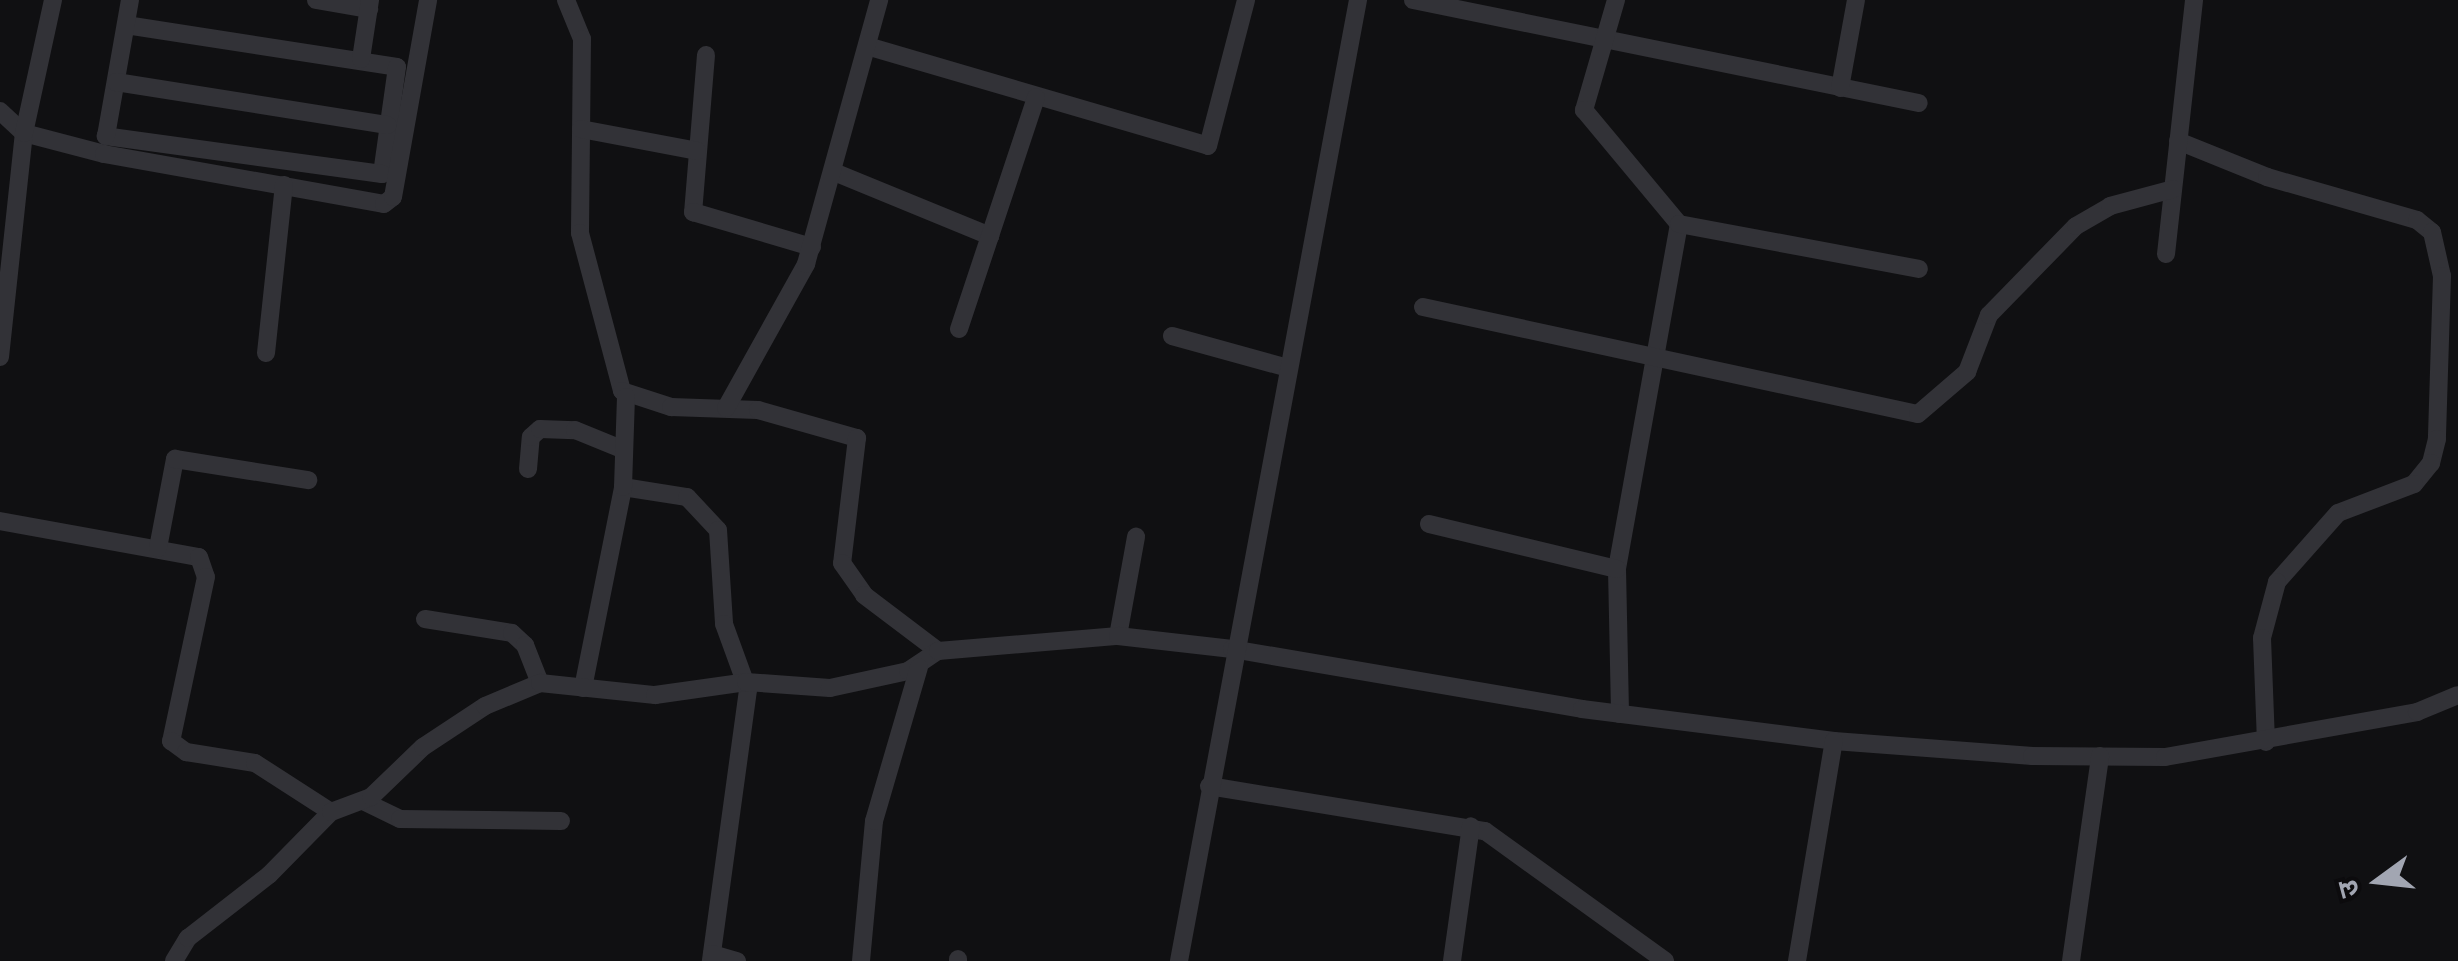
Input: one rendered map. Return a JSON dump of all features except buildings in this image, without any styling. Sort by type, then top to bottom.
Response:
[{"type":"street","points":[[0,357],[24,133],[52,0]]},
{"type":"street","points":[[126,25],[360,59],[398,69],[382,174],[375,178],[108,137],[130,0]]},
{"type":"street","points":[[316,0],[370,5],[360,59]]},
{"type":"street","points":[[0,111],[24,133],[284,185],[390,201],[428,0]]},
{"type":"street","points":[[566,0],[582,39],[580,233],[626,397],[623,487],[583,688]]},
{"type":"street","points":[[726,408],[812,247],[879,0]]},
{"type":"street","points":[[867,46],[1208,146],[1246,0]]},
{"type":"street","points":[[1178,961],[1232,649],[1358,0]]},
{"type":"street","points":[[1414,0],[1605,43],[1919,103]]},
{"type":"street","points":[[1616,0],[1586,115],[1679,224],[1919,269]]},
{"type":"street","points":[[1840,88],[1856,0]]},
{"type":"street","points":[[2166,254],[2194,0]]},
{"type":"street","points":[[706,55],[692,212],[812,247]]},
{"type":"street","points":[[116,82],[388,126]]},
{"type":"street","points":[[959,329],[1036,97]]},
{"type":"street","points":[[581,129],[697,151]]},
{"type":"street","points":[[2178,141],[2267,177],[2417,220],[2432,232],[2442,276],[2437,439],[2430,463],[2414,484],[2338,513],[2277,582],[2262,638],[2266,742]]},
{"type":"street","points":[[834,172],[990,236]]},
{"type":"street","points":[[266,353],[284,185]]},
{"type":"street","points":[[1424,307],[1918,414],[1967,372],[1989,314],[2076,226],[2110,206],[2173,189]]},
{"type":"street","points":[[1620,714],[1617,569],[1679,224]]},
{"type":"street","points":[[1172,336],[1288,368]]},
{"type":"street","points":[[626,397],[726,408],[857,438],[842,563],[864,595],[938,651]]},
{"type":"street","points":[[528,470],[531,437],[540,429],[575,430],[624,450]]},
{"type":"street","points":[[158,548],[175,459],[308,480]]},
{"type":"street","points":[[623,487],[687,496],[713,521],[724,624],[746,682],[712,958],[737,961]]},
{"type":"street","points":[[0,521],[199,558],[206,577],[170,734],[176,749],[255,763],[331,812]]},
{"type":"street","points":[[1429,524],[1617,569]]},
{"type":"street","points":[[1118,636],[1136,537]]},
{"type":"street","points":[[425,620],[512,633],[525,645],[540,684]]},
{"type":"street","points":[[174,961],[188,938],[269,875],[331,812],[363,800],[436,738],[495,700],[540,684],[655,695],[746,682],[842,687],[920,666],[938,651],[1118,636],[1232,649],[1620,714],[1834,741],[2165,757],[2417,712],[2458,695]]},
{"type":"street","points":[[861,961],[874,821],[920,666]]},
{"type":"street","points":[[1797,961],[1834,741]]},
{"type":"street","points":[[2071,961],[2100,756]]},
{"type":"street","points":[[1209,786],[1471,826],[1498,838],[1664,961]]},
{"type":"street","points":[[363,800],[400,820],[561,820]]},
{"type":"street","points":[[1452,961],[1471,826]]}]
